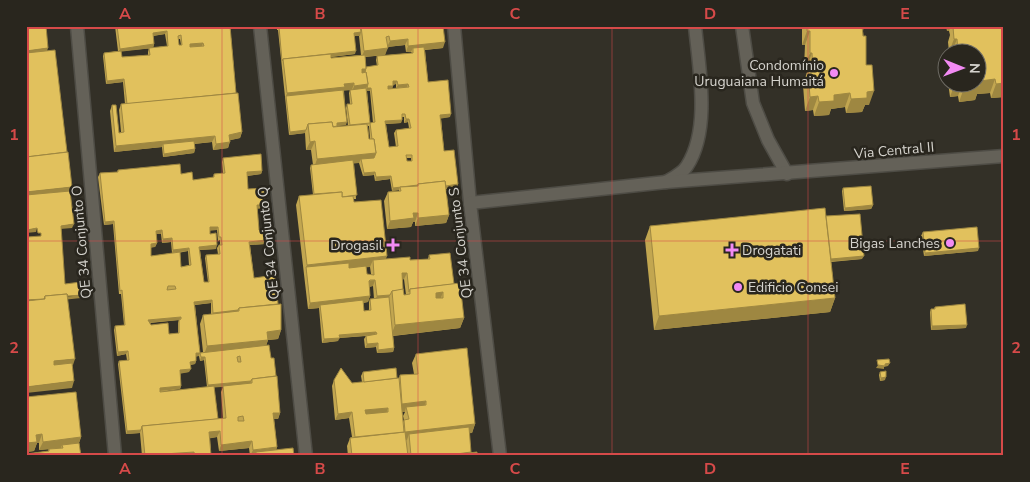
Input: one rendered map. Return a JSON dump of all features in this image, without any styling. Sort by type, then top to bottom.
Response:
[{"type":"street","name":"QE 34 Conjunto O","points":[[77,26],[115,456]]},
{"type":"street","name":"QE 34 Conjunto Q","points":[[260,26],[306,456]]},
{"type":"street","name":"QE 34 Conjunto S","points":[[454,26],[470,203],[500,456]]},
{"type":"street","name":"Via Central II","points":[[666,182],[687,168],[698,144],[702,109],[695,26]]},
{"type":"street","points":[[742,26],[753,103],[768,140],[787,174]]},
{"type":"street","name":"Via Central II","points":[[470,203],[666,182],[1004,156]]},
{"type":"building","points":[[26,26],[46,26],[48,48],[26,51]]},
{"type":"building","points":[[117,26],[230,26],[236,93],[127,104],[124,79],[107,81],[104,53],[121,51],[122,57],[150,55],[149,48],[168,46],[167,31],[153,33],[154,44],[120,49]],"holes":[[[181,35],[182,45],[179,45],[178,36]],[[203,43],[204,46],[190,47],[190,44]]]},
{"type":"building","points":[[360,26],[361,32],[354,33],[356,51],[283,59],[282,61],[279,27]]},
{"type":"building","points":[[361,26],[443,26],[445,42],[408,46],[408,39],[390,41],[389,36],[386,37],[388,48],[364,51]]},
{"type":"building","name":"Condomínio Uruguaiana Humaitá","points":[[807,26],[862,26],[863,36],[866,36],[866,65],[872,65],[874,91],[867,92],[867,98],[851,99],[850,93],[834,95],[834,101],[819,102],[818,96],[810,97],[808,71],[813,70],[812,53],[810,53],[810,31],[807,31]]},
{"type":"building","points":[[1004,26],[1004,83],[996,84],[995,79],[988,80],[988,42],[957,42],[957,39],[954,39],[953,27]]},
{"type":"building","points":[[424,47],[428,82],[448,80],[451,114],[440,115],[444,151],[454,150],[458,184],[446,186],[445,181],[393,188],[391,176],[376,177],[375,172],[364,173],[361,159],[374,158],[376,153],[374,139],[372,139],[370,123],[375,122],[371,88],[367,88],[366,67],[378,65],[377,56],[413,53],[413,48]],"holes":[[[393,81],[397,81],[398,85],[408,84],[409,87],[388,89],[388,86],[393,86]],[[402,114],[405,114],[406,119],[409,119],[411,128],[396,130],[398,146],[389,147],[385,121],[402,120]],[[406,155],[412,155],[412,161],[407,161]]]},
{"type":"building","points":[[55,50],[67,152],[26,157],[26,53]]},
{"type":"building","points":[[331,54],[331,58],[365,55],[366,69],[362,69],[362,73],[366,72],[368,84],[354,86],[354,83],[344,84],[345,87],[287,93],[283,59]]},
{"type":"building","points":[[366,88],[370,123],[350,125],[347,104],[352,104],[350,90]]},
{"type":"building","points":[[343,90],[347,122],[337,123],[337,126],[333,127],[332,122],[308,124],[306,130],[290,132],[286,96]]},
{"type":"building","points":[[238,93],[242,132],[229,135],[230,142],[216,144],[215,136],[116,146],[112,105],[116,105],[119,133],[124,132],[121,104]]},
{"type":"building","points":[[332,122],[333,127],[367,124],[369,139],[374,139],[376,153],[317,159],[315,141],[310,142],[308,124]]},
{"type":"building","points":[[194,141],[195,149],[164,154],[163,144]]},
{"type":"building","points":[[68,152],[72,187],[26,192],[26,157]]},
{"type":"building","points":[[261,154],[262,171],[247,172],[248,189],[264,188],[265,205],[257,205],[259,230],[265,229],[266,240],[249,242],[254,278],[275,275],[278,304],[213,313],[212,300],[194,302],[200,353],[196,353],[196,361],[190,362],[191,369],[180,370],[181,386],[160,388],[160,392],[214,386],[218,419],[142,426],[141,430],[127,431],[119,361],[129,360],[128,351],[118,352],[115,326],[125,325],[122,290],[120,291],[114,221],[105,222],[100,173],[180,164],[181,174],[192,172],[193,180],[214,177],[214,174],[225,173],[223,158]],"holes":[[[210,227],[218,227],[222,245],[219,245],[220,254],[206,255],[209,282],[204,282],[199,247],[217,245],[216,233],[210,234]],[[162,230],[163,239],[172,238],[173,250],[189,248],[191,265],[181,267],[180,252],[151,256],[151,244],[157,243],[156,231]],[[168,286],[175,286],[176,289],[167,290]],[[181,317],[179,320],[179,333],[169,334],[168,323],[151,325],[148,320]]]},
{"type":"building","points":[[353,160],[357,195],[342,197],[342,192],[314,194],[311,165]]},
{"type":"building","points":[[445,181],[449,215],[418,218],[418,213],[413,213],[414,218],[390,221],[388,192],[401,191],[400,187]]},
{"type":"building","points":[[871,186],[873,205],[845,208],[843,188]]},
{"type":"building","points":[[70,191],[74,224],[61,226],[65,284],[81,282],[82,295],[68,296],[67,294],[45,296],[44,299],[26,300],[26,195]],"holes":[[[37,228],[38,233],[41,233],[41,236],[27,237],[27,230]]]},
{"type":"building","points":[[342,192],[342,197],[353,196],[354,202],[381,200],[387,256],[307,265],[299,196]]},
{"type":"building","name":"Edificio Consei","points":[[825,208],[835,298],[659,316],[650,226]]},
{"type":"building","points":[[860,214],[864,256],[831,259],[826,216]]},
{"type":"building","name":"Bigas Lanches","points":[[977,227],[979,248],[925,253],[923,232]]},
{"type":"building","points":[[450,253],[454,284],[410,289],[409,292],[407,273],[402,273],[403,290],[392,291],[390,295],[377,296],[375,280],[370,280],[370,296],[310,303],[306,267],[349,263],[349,268],[366,266],[367,274],[374,275],[373,260],[410,257],[410,260],[430,259],[429,255]]},
{"type":"building","points":[[460,283],[464,318],[395,325],[392,291],[403,289],[404,295],[410,294],[410,289]],"holes":[[[443,292],[443,298],[436,298],[436,293]]]},
{"type":"building","points":[[67,294],[75,359],[54,361],[54,365],[72,363],[74,381],[26,387],[26,301],[45,299],[45,296]]},
{"type":"building","points":[[389,297],[394,348],[378,350],[378,343],[367,344],[366,336],[377,334],[376,332],[339,335],[340,338],[324,339],[320,305],[363,300],[364,311],[371,310],[370,299]]},
{"type":"building","points":[[281,304],[281,330],[267,332],[268,340],[207,346],[203,315],[239,311],[239,308]]},
{"type":"building","points":[[965,304],[967,325],[932,326],[931,309]]},
{"type":"building","points":[[269,345],[271,358],[274,358],[276,376],[252,379],[251,381],[208,385],[205,357],[201,357],[200,353]],"holes":[[[240,356],[241,362],[238,362],[237,357]]]},
{"type":"building","points":[[467,348],[475,424],[405,432],[404,420],[409,419],[406,407],[426,405],[426,401],[402,404],[400,375],[418,374],[416,354]]},
{"type":"building","points":[[889,359],[890,363],[885,364],[885,366],[878,365],[877,360]]},
{"type":"building","points":[[341,368],[352,383],[399,378],[404,432],[355,437],[352,412],[338,414],[334,380]],"holes":[[[388,408],[388,412],[366,414],[365,410]]]},
{"type":"building","points":[[396,368],[397,378],[364,382],[363,372]]},
{"type":"building","points":[[886,371],[886,377],[881,378],[880,372]]},
{"type":"building","points":[[277,376],[280,413],[273,413],[277,447],[253,450],[252,441],[221,445],[220,431],[209,432],[211,455],[195,456],[194,452],[164,454],[164,456],[145,456],[142,426],[226,418],[223,386],[252,383],[252,379]],"holes":[[[243,416],[244,421],[238,421],[238,417]]]},
{"type":"building","points":[[76,392],[81,437],[43,442],[42,434],[36,435],[37,442],[26,443],[26,397]]},
{"type":"building","points":[[469,427],[471,452],[442,456],[411,456],[409,434]]},
{"type":"building","points":[[405,432],[408,456],[352,456],[350,438]]},
{"type":"building","points":[[79,443],[81,456],[26,456],[26,454],[49,451],[49,449],[63,448],[62,445]]},
{"type":"building","points":[[293,448],[294,456],[256,456],[256,452]]},
{"type":"building","points":[[477,452],[477,456],[442,456]]},
{"type":"place","name":"Condomínio Uruguaiana Humaitá","points":[[834,73]]},
{"type":"place","name":"Bigas Lanches","points":[[950,243]]},
{"type":"place","name":"Drogasil","points":[[393,245]]},
{"type":"place","name":"Drogatati","points":[[732,250]]},
{"type":"place","name":"Edificio Consei","points":[[738,287]]}]
